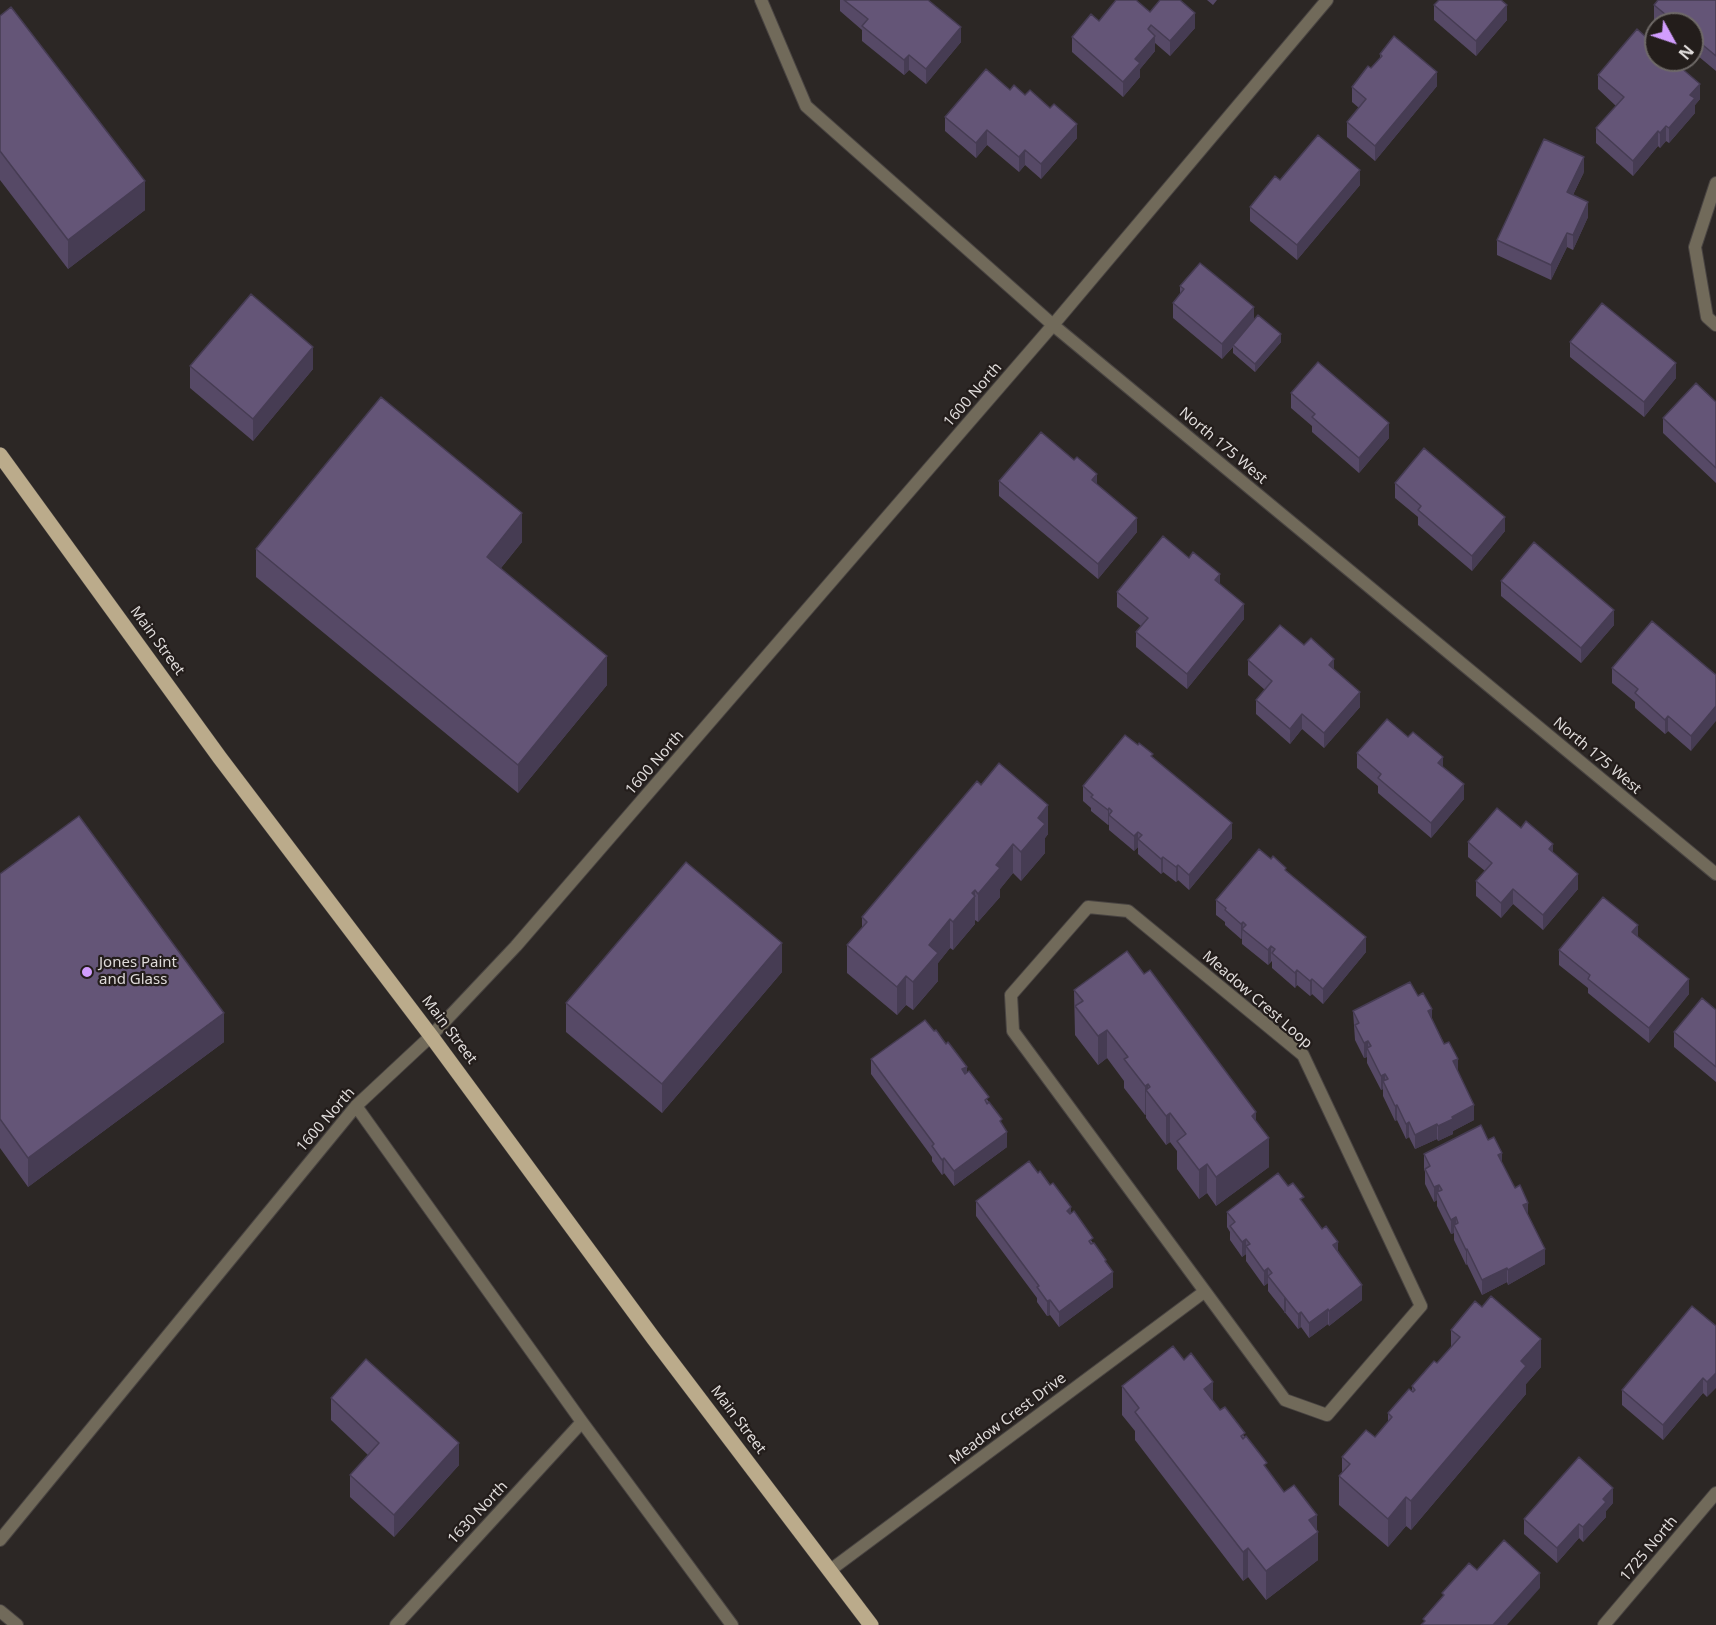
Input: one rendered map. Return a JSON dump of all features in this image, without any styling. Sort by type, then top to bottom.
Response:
[{"type":"main road","name":"Main Street","points":[[0,455],[220,758],[431,1036],[654,1339],[870,1625]]},
{"type":"street","name":"North 175 West","points":[[761,0],[806,106],[1053,325],[1716,874]]},
{"type":"street","name":"1600 North","points":[[0,1540],[356,1106],[431,1036],[516,946],[1053,325],[1328,0]]},
{"type":"street","points":[[1716,183],[1695,247],[1707,317],[1716,325]]},
{"type":"street","name":"Meadow Crest Loop","points":[[1088,907],[1128,911],[1303,1055],[1421,1306],[1327,1415],[1285,1400],[1204,1292],[1013,1030],[1011,995],[1088,907]]},
{"type":"street","points":[[356,1106],[582,1422],[732,1625]]},
{"type":"street","name":"Meadow Crest Drive","points":[[829,1570],[1204,1292]]},
{"type":"street","name":"1630 North","points":[[396,1625],[582,1422]]},
{"type":"street","name":"1725 North","points":[[1604,1625],[1716,1493]]},
{"type":"street","points":[[0,1611],[17,1625]]},
{"type":"building","points":[[844,0],[928,0],[961,27],[926,69],[909,55],[904,60],[862,26],[868,19]]},
{"type":"building","points":[[1116,0],[1136,0],[1150,12],[1160,0],[1180,0],[1195,13],[1170,41],[1151,25],[1148,29],[1155,36],[1135,59],[1140,63],[1123,82],[1072,37],[1091,14],[1099,21]]},
{"type":"building","points":[[1439,0],[1501,0],[1507,5],[1476,41],[1434,5]]},
{"type":"building","points":[[1658,0],[1716,0],[1716,56],[1704,46],[1704,12],[1662,12],[1654,5]]},
{"type":"building","points":[[11,7],[145,181],[68,240],[0,151],[0,16]]},
{"type":"building","points":[[1637,29],[1644,35],[1644,72],[1686,72],[1700,84],[1690,95],[1695,98],[1669,128],[1666,126],[1660,133],[1658,131],[1633,161],[1596,128],[1624,97],[1598,75]]},
{"type":"building","points":[[1394,36],[1437,72],[1375,146],[1347,122],[1366,99],[1352,87],[1368,66],[1371,68],[1382,56],[1380,54]]},
{"type":"building","points":[[986,69],[1010,90],[1014,85],[1025,95],[1030,90],[1050,108],[1054,104],[1077,124],[1041,164],[1025,150],[1019,157],[987,130],[976,143],[945,117]]},
{"type":"building","points":[[1318,135],[1360,170],[1297,245],[1250,207],[1275,176],[1280,180]]},
{"type":"building","points":[[1544,139],[1584,157],[1567,192],[1588,202],[1573,235],[1567,233],[1551,265],[1497,240]]},
{"type":"building","points":[[1200,263],[1254,307],[1222,344],[1173,303],[1184,289],[1180,286]]},
{"type":"building","points":[[251,294],[313,347],[253,419],[190,366]]},
{"type":"building","points":[[1602,303],[1676,363],[1644,402],[1570,342]]},
{"type":"building","points":[[1258,315],[1281,334],[1255,364],[1233,345]]},
{"type":"building","points":[[1318,362],[1389,423],[1359,458],[1312,417],[1315,414],[1291,393]]},
{"type":"building","points":[[1696,383],[1716,402],[1716,468],[1663,418]]},
{"type":"building","points":[[381,397],[522,513],[487,557],[607,656],[518,765],[256,549]]},
{"type":"building","points":[[1041,432],[1074,460],[1077,457],[1097,474],[1092,480],[1137,518],[1098,564],[999,481]]},
{"type":"building","points":[[1424,448],[1505,517],[1472,556],[1418,510],[1421,506],[1395,483]]},
{"type":"building","points":[[1163,536],[1189,558],[1193,552],[1220,574],[1215,580],[1244,604],[1187,674],[1136,632],[1148,618],[1117,592]]},
{"type":"building","points":[[1534,542],[1614,610],[1581,648],[1501,581]]},
{"type":"building","points":[[1652,621],[1716,675],[1716,706],[1691,736],[1668,716],[1665,720],[1635,693],[1638,689],[1612,668]]},
{"type":"building","points":[[1280,625],[1304,645],[1311,638],[1334,659],[1329,665],[1360,692],[1324,733],[1302,714],[1290,729],[1256,700],[1272,681],[1248,660]]},
{"type":"building","points":[[1387,719],[1408,737],[1413,732],[1443,757],[1438,763],[1464,784],[1431,823],[1378,778],[1381,774],[1357,753]]},
{"type":"building","points":[[1125,735],[1153,754],[1151,756],[1232,823],[1189,875],[1178,865],[1176,867],[1163,857],[1161,859],[1138,839],[1142,835],[1138,832],[1134,836],[1109,815],[1112,811],[1091,797],[1093,795],[1083,786]]},
{"type":"building","points":[[999,763],[1048,805],[1038,818],[1045,824],[1021,852],[1013,844],[996,865],[1000,868],[978,894],[975,890],[972,893],[975,896],[953,922],[950,919],[929,945],[938,953],[913,982],[906,976],[897,987],[847,945],[867,922],[862,917],[977,781],[981,785]]},
{"type":"building","points":[[1497,808],[1521,828],[1526,821],[1553,844],[1549,849],[1578,874],[1543,915],[1513,889],[1501,903],[1476,881],[1492,863],[1468,842]]},
{"type":"building","name":"Jones Paint and Glass","points":[[79,816],[224,1013],[28,1158],[0,1119],[0,874]]},
{"type":"building","points":[[1259,849],[1271,859],[1273,856],[1286,868],[1285,870],[1366,937],[1323,989],[1297,970],[1295,973],[1272,953],[1275,949],[1271,946],[1268,950],[1242,929],[1246,925],[1243,922],[1241,924],[1216,900]]},
{"type":"building","points":[[686,862],[782,943],[662,1084],[566,1003]]},
{"type":"building","points":[[1603,897],[1638,925],[1632,932],[1689,979],[1649,1028],[1588,979],[1590,975],[1559,950]]},
{"type":"building","points":[[1127,951],[1144,974],[1150,970],[1256,1112],[1252,1116],[1269,1138],[1216,1177],[1207,1164],[1199,1170],[1177,1141],[1186,1134],[1170,1113],[1166,1116],[1146,1090],[1150,1087],[1148,1084],[1145,1086],[1124,1059],[1128,1057],[1107,1030],[1098,1036],[1075,1006],[1083,1001],[1074,990]]},
{"type":"building","points":[[1410,982],[1418,996],[1423,993],[1432,1009],[1428,1011],[1444,1044],[1449,1042],[1458,1059],[1453,1061],[1474,1105],[1452,1117],[1453,1119],[1415,1135],[1409,1122],[1406,1124],[1397,1105],[1395,1106],[1383,1081],[1388,1079],[1385,1074],[1381,1076],[1367,1048],[1371,1046],[1368,1041],[1364,1043],[1355,1025],[1359,1023],[1353,1011]]},
{"type":"building","points":[[1702,998],[1716,1010],[1716,1067],[1674,1032]]},
{"type":"building","points":[[925,1020],[946,1044],[948,1042],[967,1067],[962,1069],[965,1074],[969,1071],[989,1097],[985,1100],[987,1104],[989,1102],[1002,1119],[1000,1121],[1007,1132],[954,1171],[944,1158],[942,1160],[932,1146],[934,1144],[871,1059]]},
{"type":"building","points":[[1481,1125],[1488,1140],[1494,1137],[1502,1153],[1498,1155],[1515,1188],[1520,1185],[1528,1203],[1523,1205],[1545,1249],[1508,1270],[1507,1268],[1482,1280],[1454,1225],[1458,1223],[1456,1217],[1451,1220],[1437,1192],[1442,1190],[1439,1185],[1434,1187],[1425,1169],[1430,1166],[1424,1154]]},
{"type":"building","points":[[1029,1161],[1050,1185],[1053,1183],[1071,1207],[1067,1211],[1070,1214],[1074,1211],[1093,1238],[1089,1241],[1091,1244],[1094,1243],[1113,1272],[1059,1312],[1050,1300],[1047,1301],[1037,1287],[1039,1286],[976,1201]]},
{"type":"building","points":[[1278,1173],[1288,1186],[1293,1183],[1304,1197],[1300,1199],[1322,1229],[1326,1226],[1338,1242],[1333,1245],[1362,1285],[1329,1311],[1328,1309],[1309,1323],[1301,1312],[1298,1314],[1268,1276],[1272,1273],[1268,1268],[1264,1271],[1246,1246],[1250,1244],[1246,1239],[1242,1242],[1230,1226],[1235,1222],[1227,1212]]},
{"type":"building","points":[[1491,1296],[1541,1339],[1521,1361],[1526,1366],[1411,1501],[1406,1497],[1388,1519],[1339,1476],[1350,1464],[1342,1457],[1366,1430],[1375,1437],[1392,1417],[1388,1413],[1409,1389],[1413,1392],[1415,1390],[1412,1386],[1460,1337],[1451,1330],[1475,1301],[1482,1307]]},
{"type":"building","points":[[1692,1306],[1716,1326],[1716,1373],[1707,1382],[1703,1378],[1663,1425],[1622,1390]]},
{"type":"building","points":[[1173,1346],[1184,1360],[1191,1353],[1213,1382],[1204,1389],[1220,1410],[1225,1407],[1245,1433],[1241,1436],[1243,1439],[1246,1436],[1267,1463],[1264,1465],[1284,1492],[1294,1485],[1317,1515],[1309,1520],[1318,1532],[1266,1571],[1248,1548],[1243,1552],[1135,1412],[1139,1408],[1122,1386]]},
{"type":"building","points":[[366,1359],[459,1443],[394,1515],[350,1475],[379,1443],[331,1398]]},
{"type":"building","points":[[1579,1457],[1613,1488],[1603,1499],[1606,1502],[1583,1527],[1579,1524],[1557,1548],[1524,1519]]},
{"type":"building","points":[[1504,1540],[1540,1573],[1493,1625],[1421,1625],[1425,1621],[1423,1619],[1444,1595],[1442,1593],[1469,1563],[1477,1570]]},
{"type":"place","name":"Jones Paint and Glass","points":[[87,972]]}]
